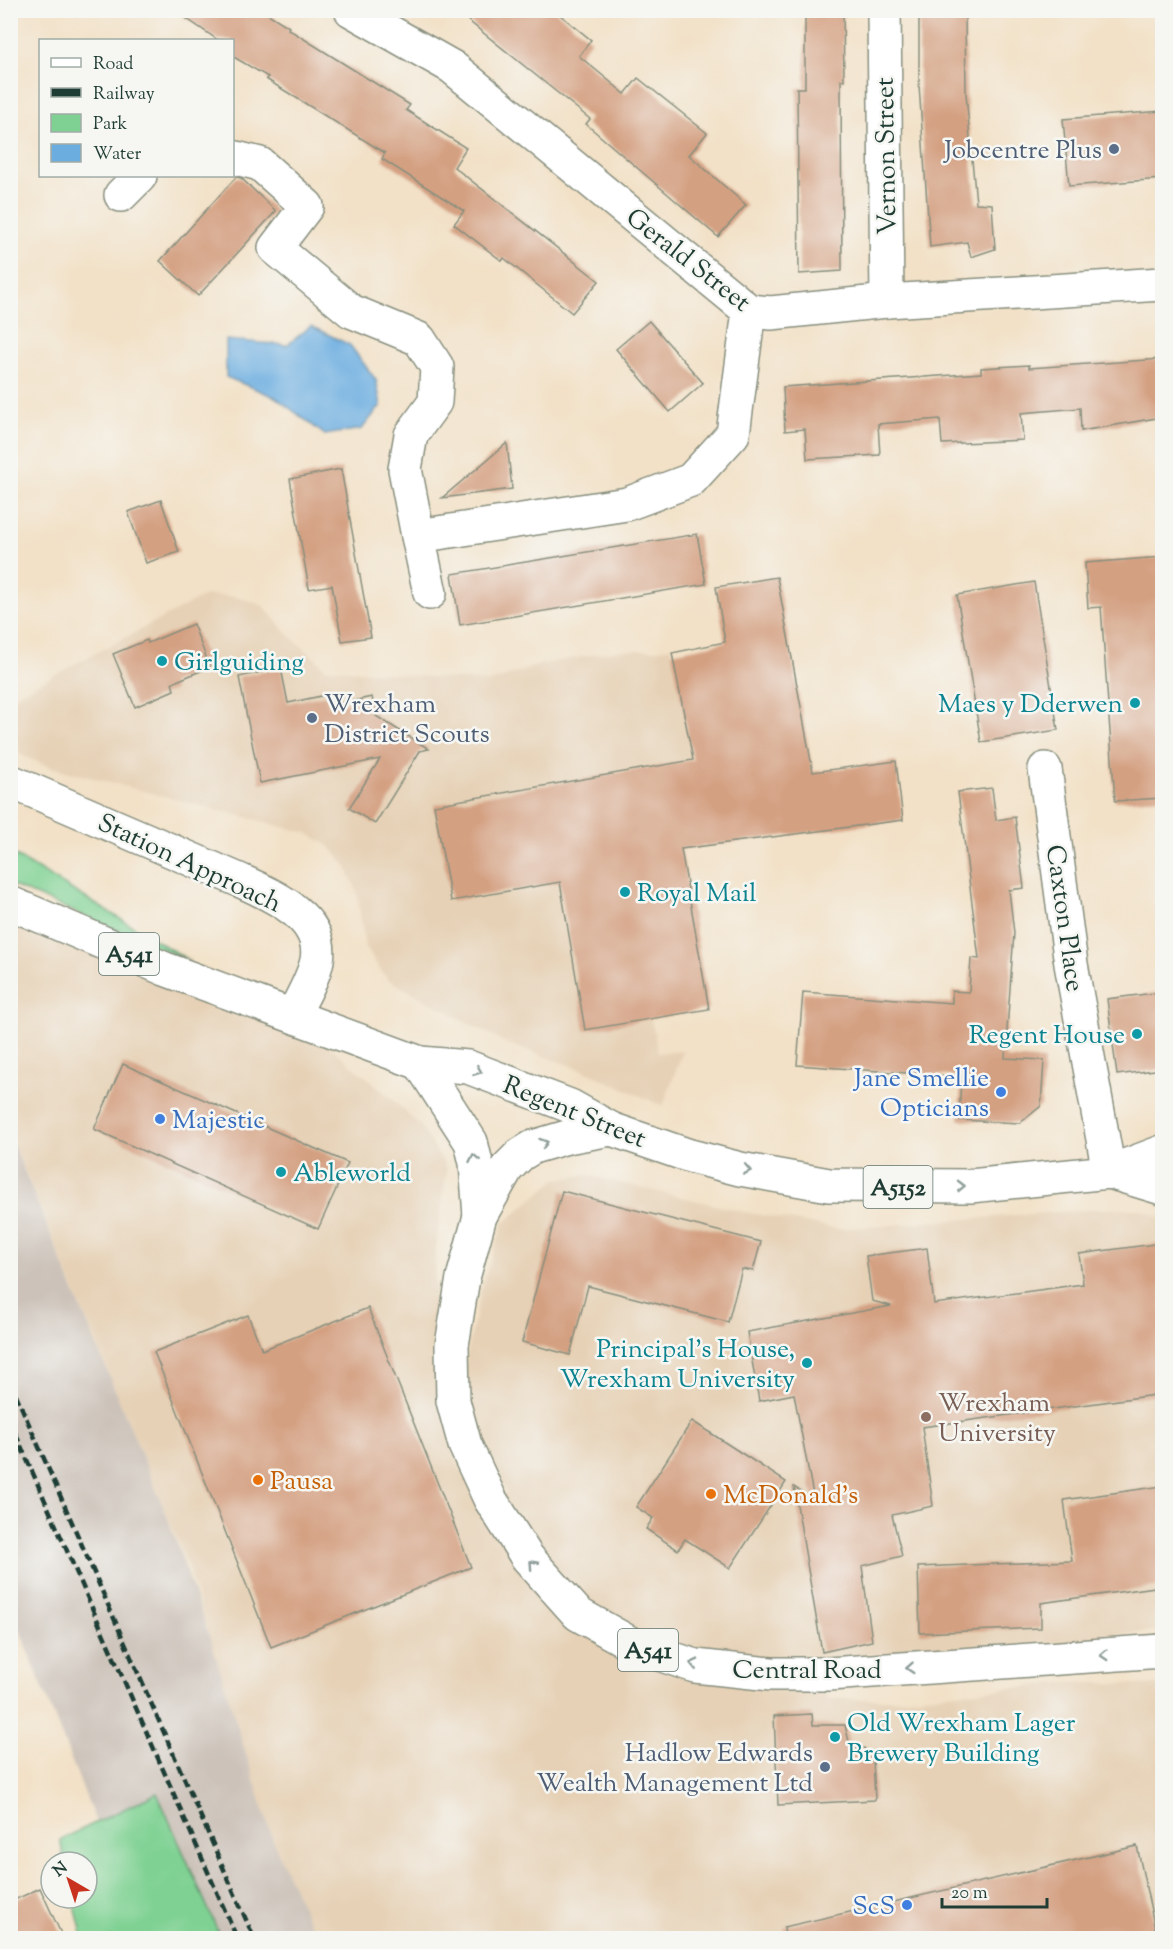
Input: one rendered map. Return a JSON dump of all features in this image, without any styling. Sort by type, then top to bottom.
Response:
[{"type":"street","name":"Gerald Street","points":[[351,10],[452,67],[749,311],[771,313],[886,301],[1162,284]]},
{"type":"street","name":"Vernon Street","points":[[884,10],[886,301]]},
{"type":"street","points":[[234,158],[260,164],[307,206],[275,248],[351,311],[418,339],[437,367],[435,402],[411,435],[405,470],[430,593]]},
{"type":"street","points":[[418,536],[627,504],[690,480],[733,434],[749,311]]},
{"type":"street","name":"Caxton Place","points":[[1045,769],[1071,964],[1109,1172]]},
{"type":"street","name":"Station Approach","points":[[10,781],[239,880],[267,893],[295,911],[308,924],[316,940],[318,960],[293,1015]]},
{"type":"street","name":"Regent Street","points":[[10,903],[165,969],[420,1063],[468,1067],[570,1106],[611,1129],[740,1169],[830,1185],[969,1186],[1109,1172],[1162,1152]]},
{"type":"street","name":"Central Road","points":[[420,1063],[471,1142],[476,1163],[480,1216]]},
{"type":"street","name":"Central Road","points":[[611,1129],[549,1141],[520,1155],[507,1168],[480,1216],[463,1278],[452,1345],[453,1401],[465,1444],[490,1499],[527,1557],[578,1614],[636,1646],[695,1666],[771,1674],[830,1674],[1162,1652]]},
{"type":"street","points":[[1109,1172],[1162,1188]]},
{"type":"shaded area","points":[[206,595],[238,597],[263,606],[284,630],[325,668],[489,682],[542,664],[619,650],[655,650],[671,647],[698,785],[671,792],[709,1009],[651,1019],[658,1053],[683,1051],[663,1106],[580,1069],[506,1043],[387,979],[365,947],[357,892],[346,866],[329,846],[307,833],[50,767],[11,751],[11,700],[20,693]]},
{"type":"shaded area","points":[[10,903],[293,1015],[392,1099],[421,1127],[447,1168],[436,1247],[432,1365],[453,1455],[482,1508],[507,1492],[474,1441],[463,1372],[482,1286],[503,1224],[556,1179],[587,1175],[744,1212],[838,1229],[1097,1209],[1139,1209],[1162,1218],[1162,1630],[1063,1642],[821,1658],[828,1699],[895,1699],[1070,1682],[1162,1685],[1162,1938],[316,1938],[274,1845],[188,1567],[11,1136]]},
{"type":"shaded area","points":[[10,1136],[167,1516],[211,1641],[274,1844],[316,1938],[221,1938],[157,1793],[96,1822],[11,1608]]},
{"type":"green space","points":[[11,853],[190,961],[11,885]]},
{"type":"green space","points":[[157,1793],[221,1938],[83,1938],[76,1910],[99,1910],[99,1850],[62,1850],[60,1840]]},
{"type":"water","points":[[311,326],[350,345],[376,380],[381,405],[362,429],[325,435],[275,397],[226,377],[226,340],[287,345]]},
{"type":"building","points":[[174,10],[262,10],[289,27],[288,29],[410,105],[406,110],[466,148],[454,167],[599,281],[572,313],[504,258],[502,261],[454,224],[464,211],[382,159],[385,153],[234,57],[234,39],[217,39]]},
{"type":"building","points":[[455,10],[554,10],[591,40],[579,56],[625,94],[638,78],[707,133],[689,155],[746,205],[718,237],[586,124],[590,119]]},
{"type":"building","points":[[805,10],[843,10],[842,271],[799,274],[797,88],[805,88]]},
{"type":"building","points":[[919,10],[965,10],[966,94],[976,203],[992,204],[995,249],[971,257],[967,242],[930,247],[919,85]]},
{"type":"building","name":"Jobcentre Plus","points":[[1162,111],[1162,179],[1069,186],[1063,119]]},
{"type":"building","points":[[236,177],[241,178],[276,211],[198,296],[160,261]]},
{"type":"building","points":[[649,321],[703,383],[670,412],[616,349]]},
{"type":"building","points":[[1162,359],[1162,417],[1081,431],[1080,408],[1021,413],[1023,440],[942,444],[940,419],[878,424],[880,455],[807,459],[805,429],[785,431],[783,387],[981,373],[981,368],[1029,365],[1029,368]]},
{"type":"building","points":[[507,443],[512,489],[442,498]]},
{"type":"building","points":[[341,469],[371,637],[342,641],[332,585],[309,589],[290,479]]},
{"type":"building","points":[[161,500],[179,552],[146,563],[128,512]]},
{"type":"building","points":[[697,534],[706,584],[460,625],[452,574]]},
{"type":"building","name":"Maes y Dderwen","points":[[1162,557],[1162,798],[1115,801],[1101,607],[1088,608],[1085,563]]},
{"type":"building","points":[[777,577],[813,772],[896,761],[903,820],[681,849],[709,1009],[585,1030],[560,882],[451,901],[434,805],[693,760],[672,653],[725,642],[716,587]]},
{"type":"building","points":[[1034,582],[1058,730],[981,742],[957,595]]},
{"type":"building","name":"Girlguiding","points":[[193,624],[210,667],[172,683],[174,690],[135,707],[113,654],[147,640],[148,643]]},
{"type":"building","name":"Wrexham District Scouts","points":[[281,668],[288,703],[326,695],[329,706],[372,697],[376,716],[429,749],[420,751],[375,824],[349,808],[380,759],[260,783],[239,677]]},
{"type":"building","points":[[992,788],[996,820],[1015,817],[1024,888],[1009,890],[1014,933],[1005,1058],[1044,1060],[1041,1106],[1020,1123],[959,1120],[961,1077],[797,1065],[803,992],[952,1003],[952,991],[969,992],[971,958],[979,959],[958,792]]},
{"type":"building","name":"Regent House","points":[[1162,992],[1162,1069],[1117,1075],[1107,999]]},
{"type":"building","points":[[123,1064],[348,1163],[318,1229],[94,1129]]},
{"type":"building","points":[[562,1191],[761,1242],[753,1271],[742,1269],[728,1322],[588,1286],[570,1355],[522,1342]]},
{"type":"building","points":[[1162,1243],[1162,1394],[922,1427],[933,1506],[892,1515],[902,1556],[862,1566],[872,1641],[822,1652],[794,1487],[814,1500],[794,1394],[759,1401],[747,1332],[891,1306],[872,1301],[866,1256],[927,1248],[934,1304],[1083,1284],[1079,1254]]},
{"type":"building","points":[[368,1308],[471,1567],[271,1647],[154,1352],[248,1315],[262,1350]]},
{"type":"building","name":"McDonald's","points":[[692,1421],[786,1482],[730,1568],[685,1539],[678,1550],[646,1529],[653,1518],[636,1507]]},
{"type":"building","points":[[1162,1486],[1162,1586],[1041,1603],[1041,1628],[920,1633],[918,1567],[1072,1561],[1064,1500]]},
{"type":"building","name":"Hadlow Edwards Wealth Management Ltd","points":[[812,1714],[813,1725],[845,1725],[851,1750],[864,1748],[873,1758],[875,1800],[778,1805],[774,1716]]},
{"type":"building","points":[[1137,1846],[1157,1938],[785,1938],[784,1927]]},
{"type":"building","points":[[39,1888],[39,1910],[50,1910],[63,1938],[10,1938],[10,1902]]},
{"type":"railway","points":[[10,1381],[254,1938]]},
{"type":"railway","points":[[10,1421],[237,1938]]},
{"type":"place","name":"Jobcentre Plus","points":[[1114,149]]},
{"type":"place","name":"Girlguiding","points":[[162,661]]},
{"type":"place","name":"Maes y Dderwen","points":[[1135,703]]},
{"type":"place","name":"Wrexham District Scouts","points":[[312,718]]},
{"type":"place","name":"Royal Mail","points":[[625,892]]},
{"type":"place","name":"Regent House","points":[[1137,1034]]},
{"type":"place","name":"Jane Smellie Opticians","points":[[1001,1092]]},
{"type":"place","name":"Majestic","points":[[160,1119]]},
{"type":"place","name":"Ableworld","points":[[281,1172]]},
{"type":"place","name":"Principal's House, Wrexham University","points":[[807,1363]]},
{"type":"place","name":"Wrexham University","points":[[926,1417]]},
{"type":"place","name":"Pausa","points":[[258,1480]]},
{"type":"place","name":"McDonald's","points":[[711,1494]]},
{"type":"place","name":"Old Wrexham Lager Brewery Building","points":[[835,1737]]},
{"type":"place","name":"Hadlow Edwards Wealth Management Ltd","points":[[825,1767]]},
{"type":"place","name":"ScS","points":[[907,1905]]}]
